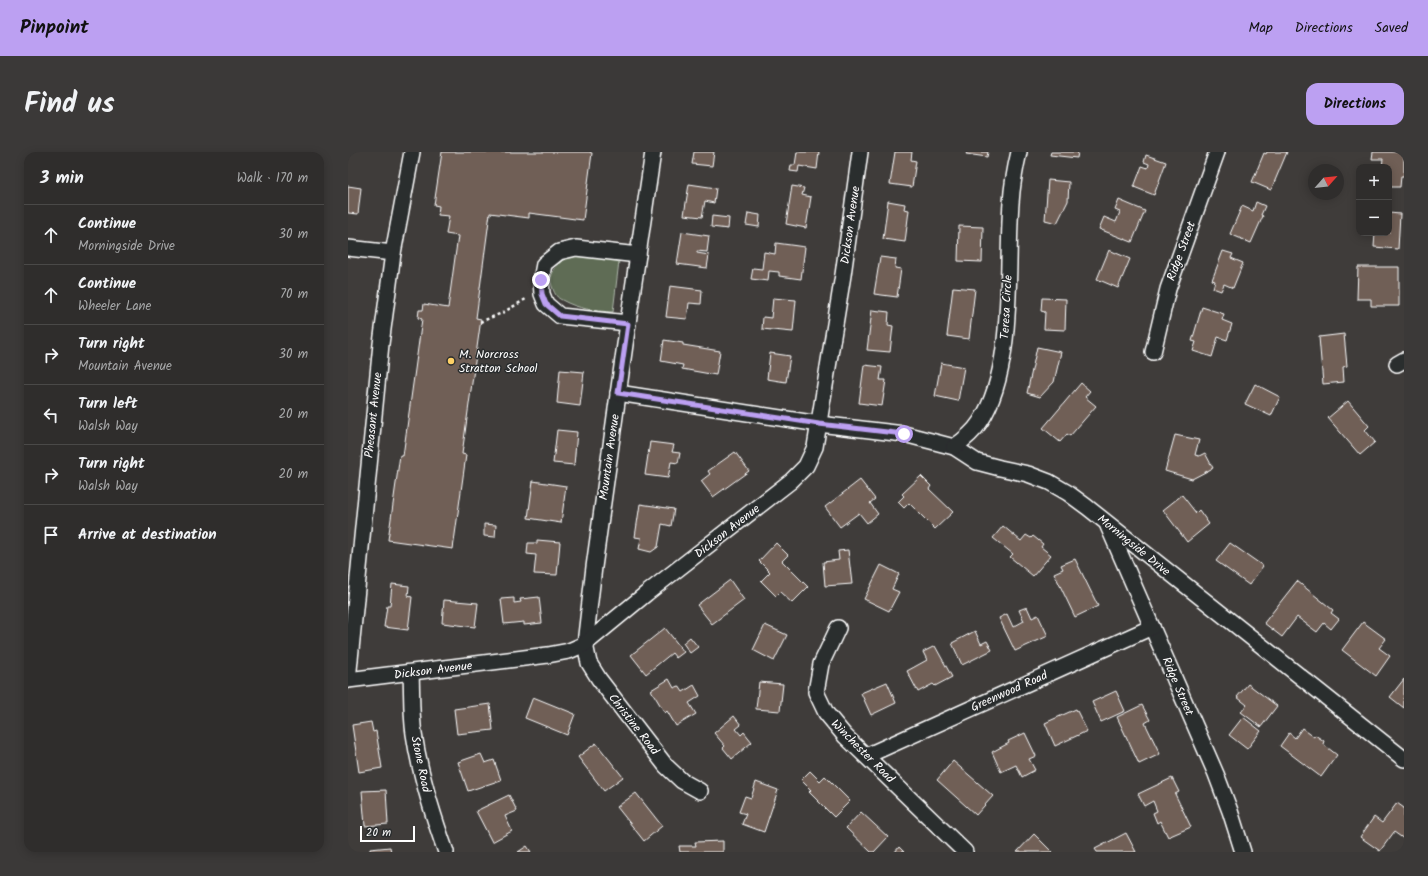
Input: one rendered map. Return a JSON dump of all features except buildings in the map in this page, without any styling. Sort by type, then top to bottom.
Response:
[{"type":"street","name":"Pheasant Avenue","points":[[348,680],[377,379],[393,254],[412,152]]},
{"type":"street","name":"Mountain Avenue","points":[[585,644],[618,393],[653,152]]},
{"type":"street","name":"Dickson Avenue","points":[[348,680],[548,655],[569,651],[585,644],[647,593],[791,481],[806,466],[815,447],[819,424],[843,276],[860,152]]},
{"type":"street","name":"Teresa Circle","points":[[954,447],[969,436],[980,422],[990,404],[1003,353],[1006,326],[1011,202],[1014,173],[1019,152]]},
{"type":"street","name":"Ridge Street","points":[[1153,352],[1168,288],[1217,152]]},
{"type":"street","points":[[348,248],[393,254]]},
{"type":"street","points":[[628,324],[560,316],[546,304],[542,294],[541,280],[544,264],[559,252],[576,248],[638,255]]},
{"type":"street","name":"Morningside Drive","points":[[618,393],[819,424],[904,434],[954,447],[977,462],[1028,474],[1049,482],[1068,493],[1107,523],[1404,759]]},
{"type":"street","name":"Ridge Street","points":[[1107,523],[1219,782],[1230,811],[1241,851]]},
{"type":"street","name":"Greenwood Road","points":[[866,756],[1152,627]]},
{"type":"street","name":"Winchester Road","points":[[838,628],[821,664],[816,692],[826,713],[845,736],[965,852]]},
{"type":"street","name":"Christine Road","points":[[585,644],[590,664],[599,679],[666,766],[682,781],[700,791]]},
{"type":"street","name":"Stone Road","points":[[412,673],[414,732],[421,773],[433,816],[446,852]]},
{"type":"path","points":[[526,292],[526,299],[530,304]]},
{"type":"path","points":[[480,322],[502,313],[526,299]]},
{"type":"green space","points":[[574,254],[619,261],[613,312],[580,307],[568,303],[556,296],[551,283],[553,272],[559,263]]},
{"type":"place","name":"M. Norcross Stratton School","points":[[451,361]]},
{"type":"route","points":[[541,280],[542,294],[546,304],[560,316],[628,324],[618,393],[819,424],[904,434]]}]
